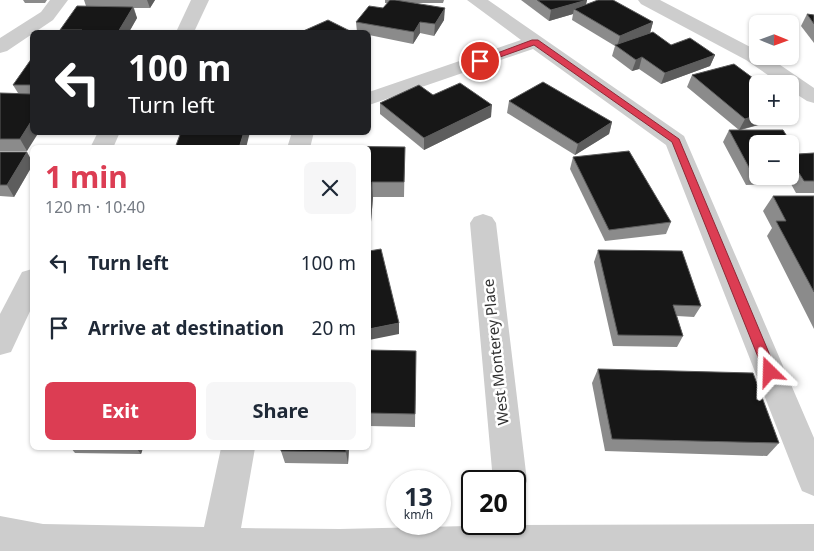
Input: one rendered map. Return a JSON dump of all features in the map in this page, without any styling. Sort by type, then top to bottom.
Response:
[{"type":"street","points":[[0,47],[47,16],[59,0]]},
{"type":"street","points":[[186,30],[200,0]]},
{"type":"street","points":[[476,0],[676,141],[814,478]]},
{"type":"street","points":[[647,0],[753,56],[814,96]]},
{"type":"street","points":[[665,9],[688,2]]},
{"type":"street","points":[[371,98],[535,42]]},
{"type":"street","name":"West Monterey Place","points":[[483,223],[509,470]]},
{"type":"street","points":[[0,343],[30,284]]},
{"type":"street","points":[[219,546],[238,450]]},
{"type":"street","points":[[0,534],[43,542],[340,550],[503,535]]},
{"type":"street","points":[[526,534],[814,544]]},
{"type":"building","points":[[390,0],[445,8],[435,24],[420,22],[414,32],[356,22],[369,6],[383,8]]},
{"type":"building","points":[[537,0],[587,0],[551,10]]},
{"type":"building","points":[[598,0],[613,0],[653,22],[620,36],[574,9]]},
{"type":"building","points":[[77,6],[133,7],[119,30],[60,30]]},
{"type":"building","points":[[807,14],[814,15],[814,24]]},
{"type":"building","points":[[328,20],[348,30],[306,30]]},
{"type":"building","points":[[653,32],[671,45],[690,38],[715,55],[665,73],[642,57],[636,60],[615,45]]},
{"type":"building","points":[[30,61],[30,85],[13,85]]},
{"type":"building","points":[[734,64],[749,75],[749,118],[745,119],[692,75]]},
{"type":"building","points":[[543,82],[612,122],[578,144],[509,101]]},
{"type":"building","points":[[460,83],[492,105],[424,138],[380,103],[419,85],[433,95]]},
{"type":"building","points":[[0,93],[30,94],[30,123],[20,139],[0,139]]},
{"type":"building","points":[[729,130],[783,130],[786,135],[749,135],[749,167]]},
{"type":"building","points":[[180,135],[243,135],[240,145],[176,145]]},
{"type":"building","points":[[371,147],[405,147],[404,182],[372,182],[371,196]]},
{"type":"building","points":[[629,151],[671,222],[609,230],[573,157]]},
{"type":"building","points":[[0,152],[27,152],[7,185],[0,185]]},
{"type":"building","points":[[814,153],[814,181],[804,181],[799,173],[799,154]]},
{"type":"building","points":[[773,196],[814,196],[814,292],[776,221],[786,221]]},
{"type":"building","points":[[381,249],[399,323],[371,329],[371,251]]},
{"type":"building","points":[[598,250],[682,251],[701,306],[673,305],[683,336],[618,335]]},
{"type":"building","points":[[371,350],[416,351],[415,414],[371,413]]},
{"type":"building","points":[[598,369],[753,373],[779,443],[612,439]]},
{"type":"building","points":[[346,450],[346,452],[281,451]]},
{"type":"route","points":[[480,61],[535,42],[676,141],[770,372]]}]
